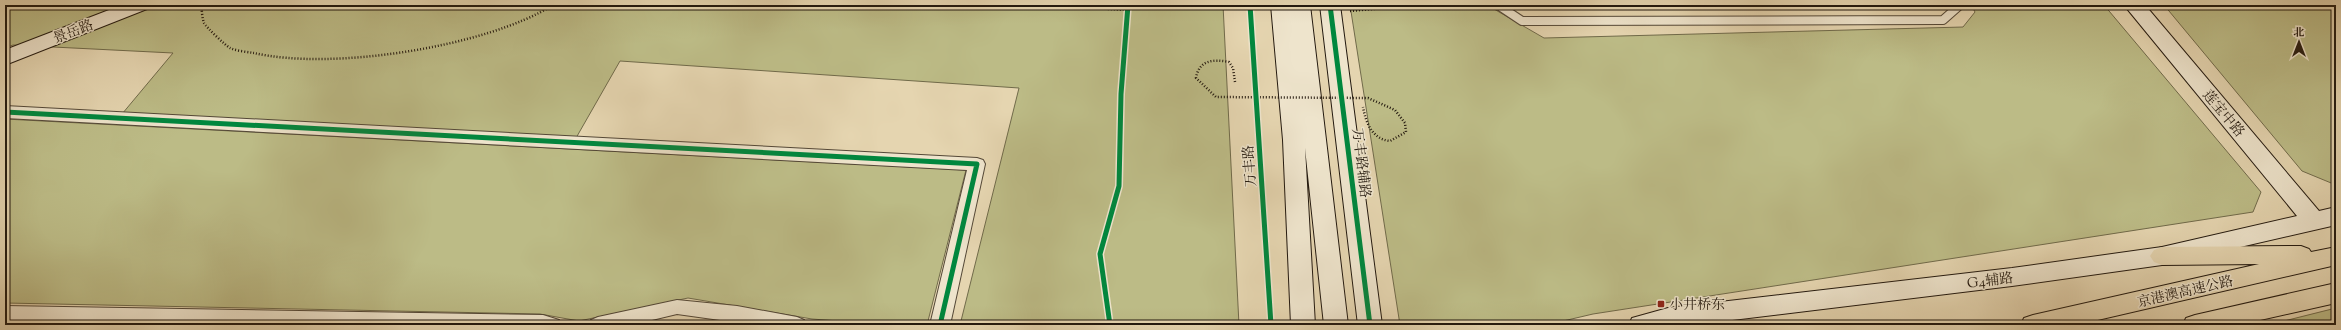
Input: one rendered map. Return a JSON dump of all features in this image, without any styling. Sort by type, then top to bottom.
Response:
[{"type":"highway","points":[[2162,256],[2336,256]]},
{"type":"highway","name":"京港澳高速公路","points":[[2033,325],[2336,256]]},
{"type":"highway","points":[[2195,325],[2336,293]]},
{"type":"street","name":"景岳路","points":[[5,58],[140,5]]},
{"type":"street","points":[[1281,5],[1294,140],[1303,325]]},
{"type":"street","points":[[1300,5],[1336,325]]},
{"type":"street","name":"莲宝中路","points":[[2134,5],[2314,221]]},
{"type":"street","name":"万丰路辅路","points":[[1340,8],[1370,325]]},
{"type":"street","points":[[5,112],[649,148],[977,164],[940,325]]},
{"type":"street","name":"G4辅路","points":[[1641,325],[1668,318],[2012,277],[2162,256],[2336,216]]},
{"type":"street","points":[[598,325],[677,307],[737,314],[797,325]]},
{"type":"street","points":[[5,314],[535,323],[552,325]]},
{"type":"lane","points":[[1498,5],[1522,20],[1798,21],[1943,20],[1960,5]]},
{"type":"path","points":[[201,5],[204,23],[230,48],[278,60],[365,57],[462,41],[504,29],[537,15],[552,5]]},
{"type":"path","points":[[1036,5],[1127,10]]},
{"type":"path","points":[[1340,8],[1418,5]]},
{"type":"path","points":[[1440,5],[1498,5]]},
{"type":"path","points":[[1235,82],[1233,68],[1228,62],[1209,61],[1202,64],[1196,70],[1196,78],[1200,84],[1216,97],[1368,98],[1395,110],[1405,123],[1406,132],[1395,140],[1385,140],[1375,136],[1365,122],[1363,107]]},
{"type":"path","points":[[1256,92],[1257,107]]},
{"type":"shaded area","points":[[5,5],[1223,5],[1239,325],[960,325],[1019,88],[620,61],[576,138],[122,114],[173,53],[13,45],[5,48]]},
{"type":"shaded area","points":[[1350,5],[1487,5],[1544,38],[1963,27],[1975,12],[1971,5],[2104,5],[2261,192],[2253,212],[1593,314],[1546,325],[1400,325]]},
{"type":"shaded area","points":[[2164,5],[2336,5],[2336,185],[2302,171]]},
{"type":"shaded area","points":[[5,119],[966,170],[927,325],[892,325],[812,319],[688,298],[579,321],[540,314],[5,303]]},
{"type":"shaded area","points":[[2336,308],[2336,325],[2268,325]]},
{"type":"shaded area","points":[[5,320],[268,325],[5,325]]},
{"type":"cycle path","points":[[1110,325],[1100,254],[1119,186],[1121,94],[1128,5]]},
{"type":"cycle path","name":"万丰路","points":[[1250,5],[1271,325]]},
{"type":"cycle path","points":[[1330,5],[1370,325]]},
{"type":"cycle path","points":[[5,112],[649,148],[977,164],[940,325]]},
{"type":"place","name":"小井桥东","points":[[1661,304]]}]
